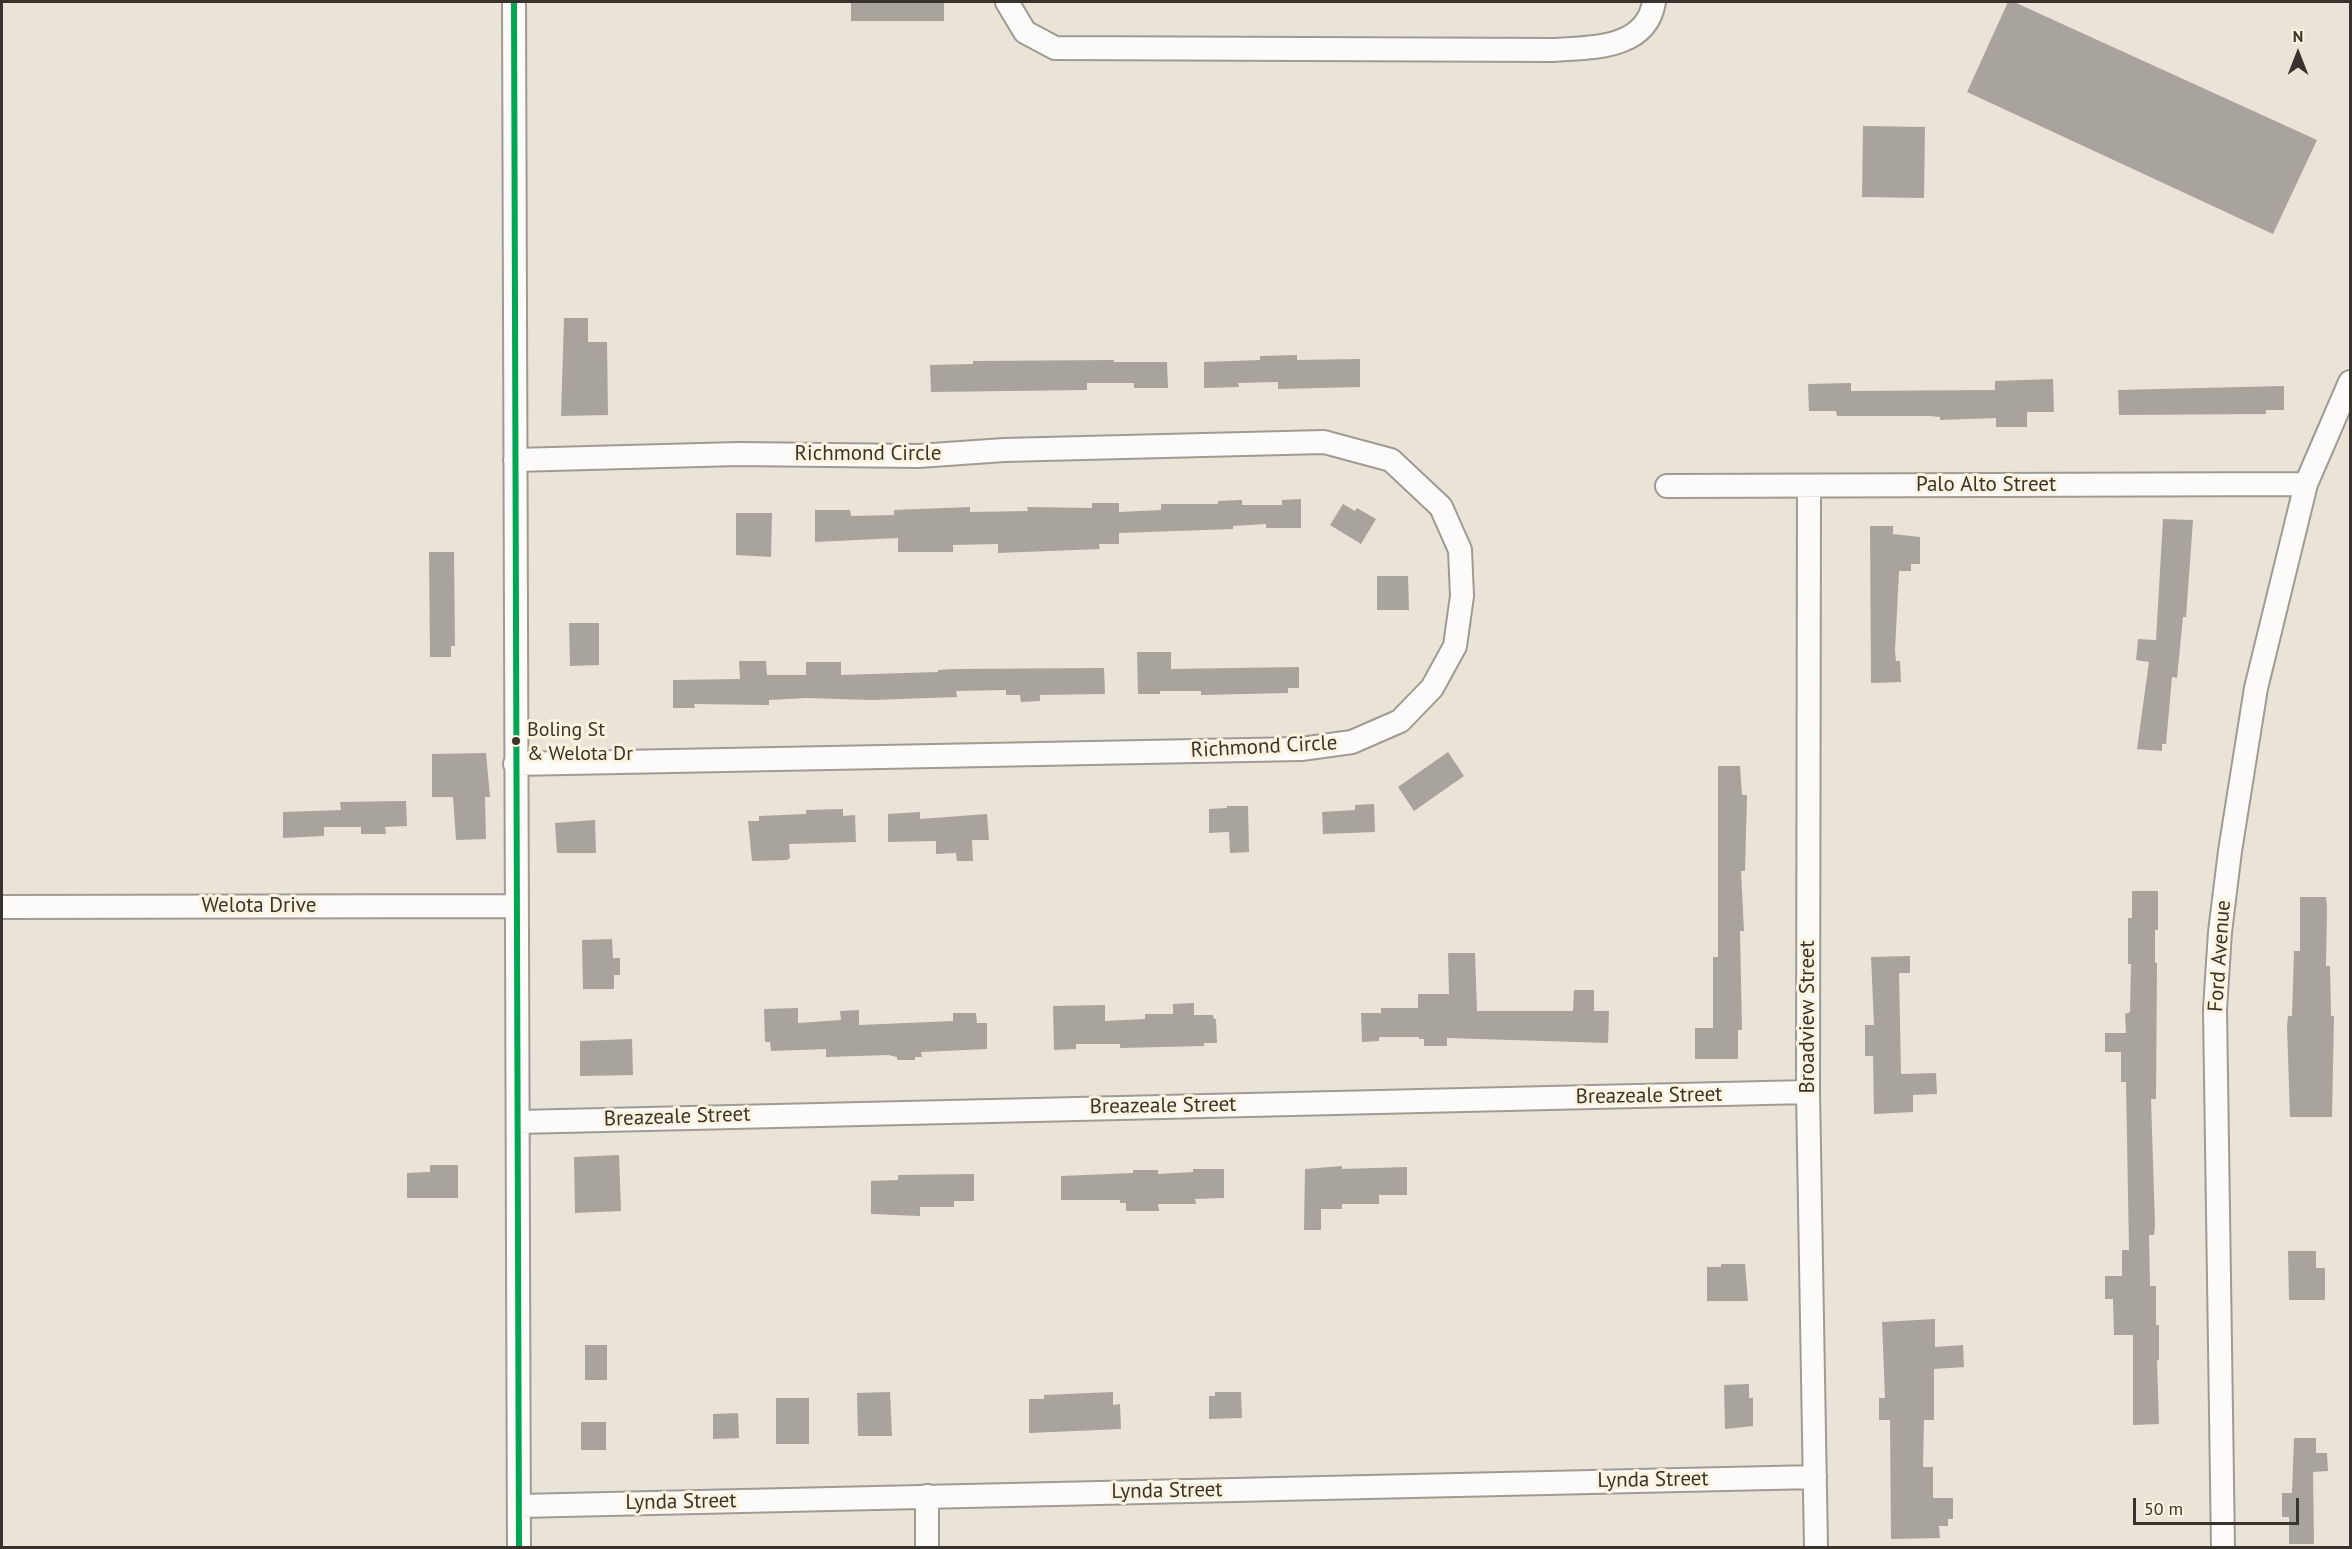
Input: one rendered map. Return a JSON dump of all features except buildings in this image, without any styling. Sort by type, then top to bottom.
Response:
[{"type":"street","points":[[514,2],[514,764],[519,1548]]},
{"type":"street","points":[[1007,2],[1025,32],[1055,48],[1554,50],[1613,46],[1639,32],[1653,9],[1654,2]]},
{"type":"street","name":"Ford Avenue","points":[[2223,1548],[2215,1019],[2220,932],[2254,698],[2306,484],[2350,382]]},
{"type":"street","name":"Richmond Circle","points":[[514,459],[738,454],[918,456],[1004,450],[1324,442],[1391,459],[1441,507],[1460,550],[1462,596],[1455,646],[1432,688],[1400,721],[1352,742],[1301,749],[514,764]]},
{"type":"street","name":"Palo Alto Street","points":[[1667,486],[2306,484]]},
{"type":"street","name":"Broadview Street","points":[[1809,486],[1808,1092],[1816,1548]]},
{"type":"street","name":"Welota Drive","points":[[2,907],[516,906]]},
{"type":"street","name":"Breazeale Street","points":[[518,1122],[1808,1092]]},
{"type":"street","name":"Lynda Street","points":[[519,1506],[1815,1477]]},
{"type":"street","points":[[927,1496],[927,1548]]},
{"type":"transit line","points":[[514,2],[519,1548]]},
{"type":"place","name":"Boling St & Welota Dr","points":[[516,741]]}]
